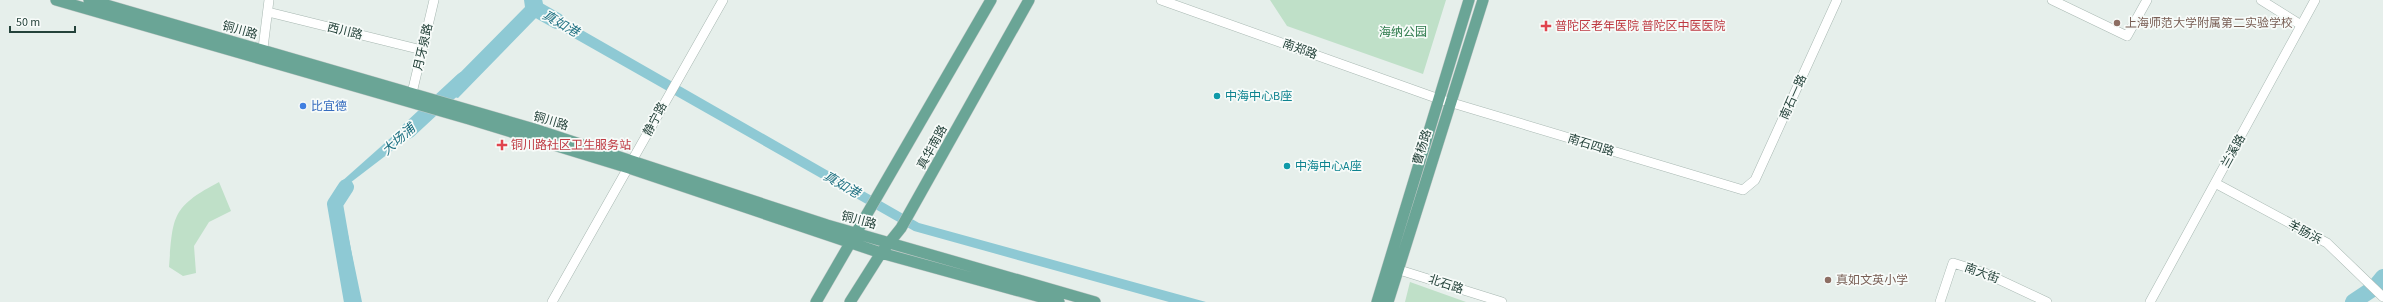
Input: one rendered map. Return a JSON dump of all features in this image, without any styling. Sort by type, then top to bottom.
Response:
[{"type":"main road","name":"铜川路","points":[[56,0],[412,94],[425,102]]},
{"type":"main road","name":"铜川路","points":[[89,0],[263,54],[445,107],[631,164],[852,237],[881,253],[1055,299],[1094,302]]},
{"type":"main road","name":"真华南路","points":[[816,302],[852,237],[881,191],[991,0]]},
{"type":"main road","name":"真华南路","points":[[850,302],[889,241],[901,228],[1029,0]]},
{"type":"main road","name":"曹杨路","points":[[1377,302],[1393,268],[1444,100],[1469,0]]},
{"type":"main road","name":"曹杨路","points":[[1444,100],[1483,0]]},
{"type":"main road","name":"铜川路","points":[[852,237],[889,241],[1055,299]]},
{"type":"main road","name":"曹杨路","points":[[1388,302],[1393,268]]},
{"type":"street","points":[[263,54],[269,0]]},
{"type":"street","name":"月牙泉路","points":[[412,94],[434,0]]},
{"type":"street","name":"静宁路","points":[[552,302],[631,164],[669,92],[723,0]]},
{"type":"street","name":"南郑路","points":[[1161,0],[1444,100]]},
{"type":"street","name":"南石一路","points":[[1743,190],[1755,180],[1837,0]]},
{"type":"street","points":[[2052,0],[2127,36],[2147,0]]},
{"type":"street","points":[[2261,0],[2301,25]]},
{"type":"street","name":"兰溪路","points":[[2150,302],[2315,0]]},
{"type":"street","name":"西川路","points":[[268,12],[422,50]]},
{"type":"street","name":"南石四路","points":[[1444,100],[1743,190]]},
{"type":"street","name":"羊肠浜","points":[[2215,183],[2327,243],[2383,297]]},
{"type":"street","name":"南大街","points":[[1940,302],[1953,263],[1985,273],[2047,302]]},
{"type":"street","name":"北石路","points":[[1393,268],[1502,302]]},
{"type":"green space","name":"海纳公园","points":[[1270,0],[1446,0],[1423,74],[1287,26]]},
{"type":"green space","points":[[219,182],[231,211],[209,222],[194,246],[196,273],[183,276],[169,267],[174,224],[178,214],[184,206],[192,199]]},
{"type":"green space","points":[[1410,282],[1466,302],[1405,302]]},
{"type":"water","points":[[524,0],[539,0],[540,6],[919,223],[1206,302],[1169,302],[914,231],[537,17],[458,98],[440,93],[525,7]]},
{"type":"water","points":[[424,116],[430,118],[414,134],[346,186],[342,206],[362,302],[352,302],[335,204],[341,182],[404,126]]},
{"type":"waterway","name":"真如港","points":[[534,0],[536,9],[557,21]]},
{"type":"waterway","name":"大场浦","points":[[408,131],[463,80]]},
{"type":"waterway","name":"大场浦","points":[[346,187],[335,204],[352,302]]},
{"type":"waterway","points":[[2353,302],[2374,288],[2383,277]]},
{"type":"place","name":"上海师范大学附属第二实验学校","points":[[2117,23]]},
{"type":"place","name":"普陀区老年医院 普陀区中医医院","points":[[1546,26]]},
{"type":"place","name":"中海中心B座","points":[[1217,96]]},
{"type":"place","name":"比宜德","points":[[303,106]]},
{"type":"place","name":"铜川路社区卫生服务站","points":[[502,145]]},
{"type":"place","name":"中海中心A座","points":[[1287,166]]},
{"type":"place","name":"真如文英小学","points":[[1828,280]]}]
